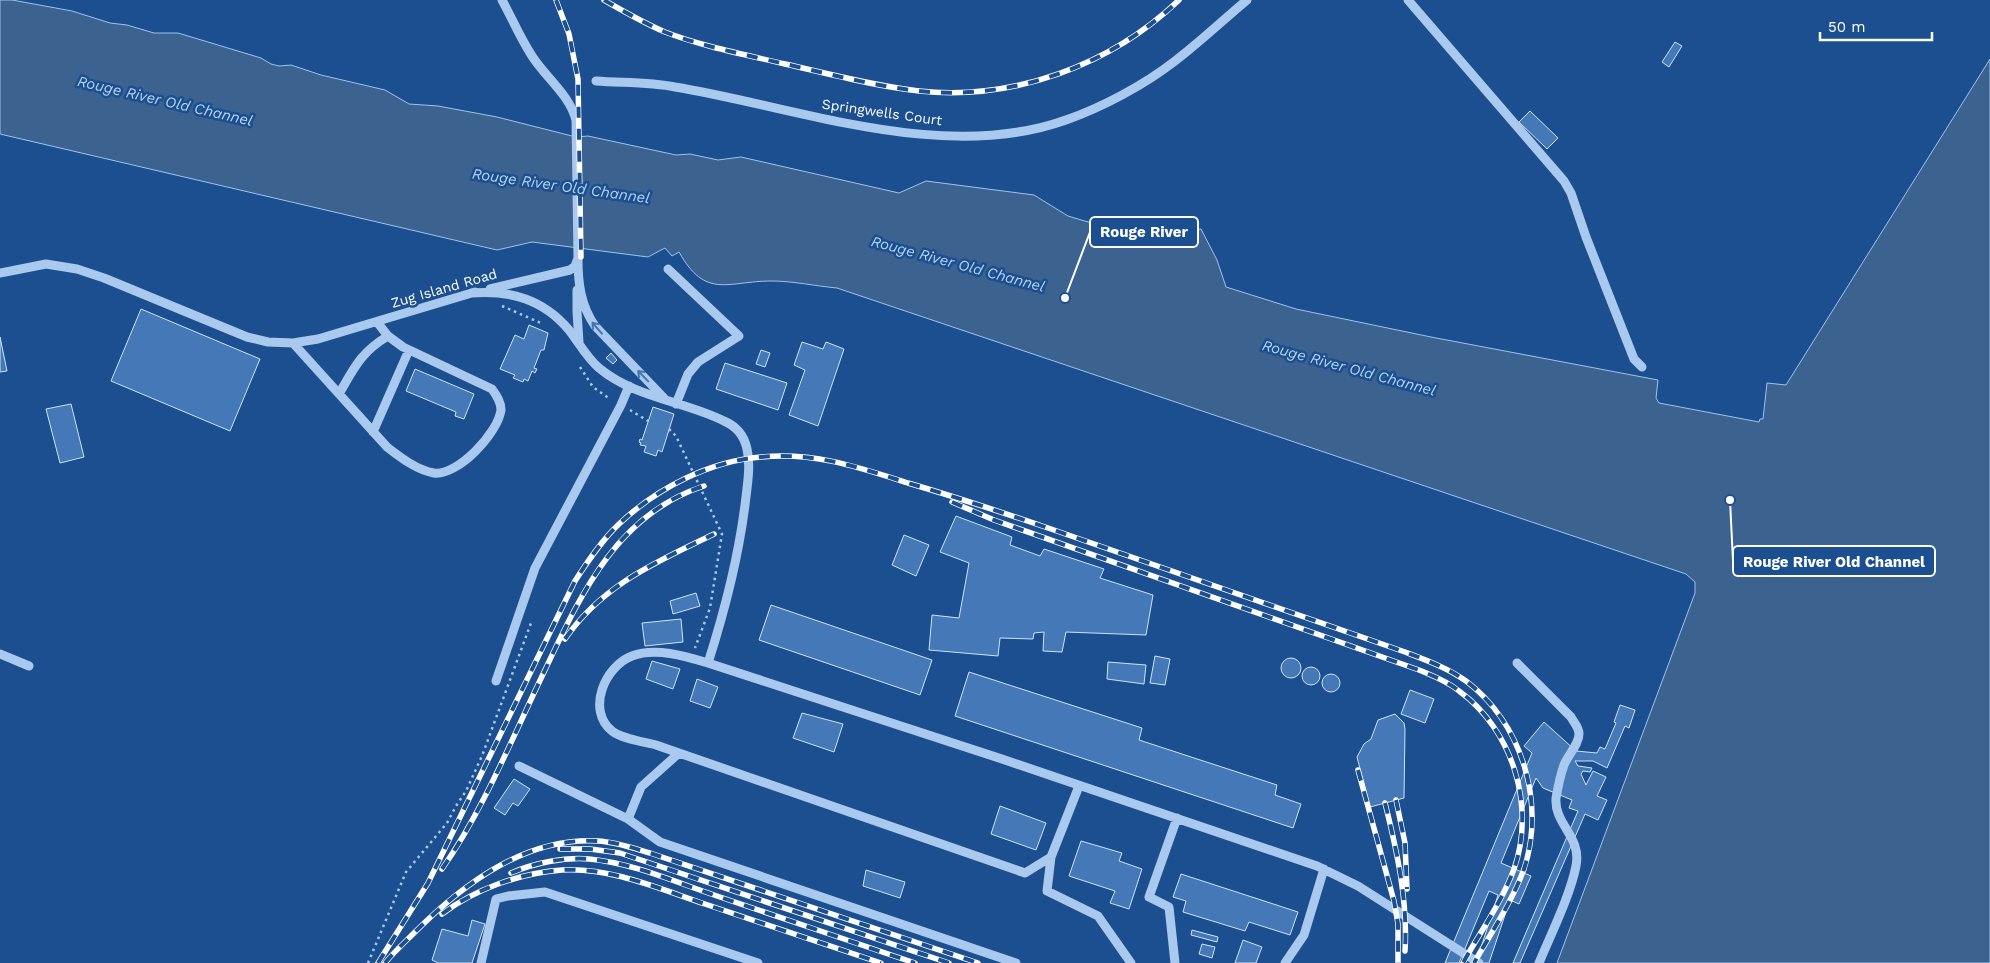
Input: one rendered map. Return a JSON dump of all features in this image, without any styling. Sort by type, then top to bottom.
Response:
[{"type":"street","points":[[502,0],[531,55],[569,102],[576,120],[578,258],[576,312],[580,345]]},
{"type":"street","name":"Springwells Court","points":[[596,81],[674,86],[825,118],[904,132],[960,136],[1007,133],[1066,120],[1135,88],[1174,62],[1247,0]]},
{"type":"street","points":[[1408,0],[1564,181],[1571,193],[1586,237],[1634,359],[1642,367]]},
{"type":"street","name":"Zug Island Road","points":[[0,273],[46,264],[77,269],[104,278],[247,336],[268,342],[293,343],[376,322],[471,293],[570,270],[575,266],[578,258]]},
{"type":"street","points":[[578,269],[580,289],[590,319],[667,401]]},
{"type":"street","points":[[668,269],[739,336],[698,362],[688,374],[676,404]]},
{"type":"street","points":[[471,293],[500,292],[513,294],[535,302],[568,328],[600,369],[629,386],[725,421],[740,432],[747,449],[748,480],[735,565],[726,606],[708,663]]},
{"type":"street","points":[[293,343],[387,447],[419,468],[436,473],[449,471],[458,466],[484,442],[496,424],[501,410],[499,398],[492,389],[409,350],[388,336],[376,322]]},
{"type":"street","points":[[339,394],[365,353],[388,336]]},
{"type":"street","points":[[373,432],[409,350]]},
{"type":"street","points":[[496,681],[535,568],[621,405],[629,386]]},
{"type":"street","points":[[1051,856],[1025,873],[679,753],[613,732],[606,723],[600,708],[602,690],[608,675],[620,662],[633,655],[672,653],[693,658],[1177,818],[1324,869],[1358,886],[1478,963]]},
{"type":"street","points":[[0,654],[29,666]]},
{"type":"street","points":[[1516,663],[1571,717],[1577,727],[1579,736],[1564,766],[1558,785],[1556,802],[1559,816],[1574,840],[1577,864],[1539,963]]},
{"type":"street","points":[[628,819],[641,787],[679,753]]},
{"type":"street","points":[[519,766],[628,819],[660,842],[1016,963]]},
{"type":"street","points":[[1080,786],[1051,856],[1048,891],[1098,916],[1131,963]]},
{"type":"street","points":[[1176,963],[1169,907],[1149,897],[1177,818]]},
{"type":"street","points":[[1294,963],[1324,869]]},
{"type":"street","points":[[481,963],[496,899],[546,892],[758,963]]},
{"type":"street","points":[[1286,963],[1304,936]]},
{"type":"path","points":[[500,306],[550,328]]},
{"type":"path","points":[[577,361],[593,387],[648,421]]},
{"type":"path","points":[[669,429],[676,436],[722,534],[710,608],[696,642],[693,658]]},
{"type":"water","points":[[0,0],[12,0],[72,11],[110,23],[127,25],[154,33],[178,33],[261,58],[271,64],[279,66],[291,65],[321,75],[385,90],[409,104],[438,106],[497,117],[576,137],[588,136],[676,155],[690,154],[718,160],[741,157],[899,193],[926,181],[1034,195],[1068,216],[1132,235],[1149,234],[1172,237],[1201,229],[1217,260],[1226,287],[1296,309],[1658,380],[1656,398],[1659,403],[1759,422],[1760,419],[1763,419],[1767,383],[1786,385],[1990,59],[1990,963],[1557,963],[1695,593],[1695,582],[1686,574],[837,288],[780,281],[730,284],[708,282],[699,277],[689,267],[679,252],[672,256],[665,248],[648,257],[532,242],[497,250],[0,134]]},
{"type":"building","points":[[1675,42],[1682,46],[1669,67],[1662,62]]},
{"type":"building","points":[[1530,111],[1558,138],[1547,149],[1519,122]]},
{"type":"building","points":[[141,309],[260,359],[230,431],[111,381]]},
{"type":"building","points":[[529,325],[548,333],[544,350],[541,350],[534,368],[537,369],[535,373],[532,371],[528,381],[524,379],[523,382],[513,378],[515,375],[500,369],[515,335],[524,339]]},
{"type":"building","points":[[0,337],[7,371],[0,372]]},
{"type":"building","points":[[802,342],[823,349],[826,342],[844,349],[818,426],[789,415],[805,370],[794,365]]},
{"type":"building","points":[[761,350],[770,353],[765,367],[756,364]]},
{"type":"building","points":[[611,353],[617,360],[613,364],[606,358]]},
{"type":"building","points":[[725,363],[787,383],[778,410],[716,389]]},
{"type":"building","points":[[415,369],[474,394],[464,419],[455,416],[456,412],[406,391]]},
{"type":"building","points":[[71,404],[84,457],[60,463],[46,409]]},
{"type":"building","points":[[653,407],[674,414],[662,452],[658,450],[656,456],[644,452],[646,446],[640,445],[641,443],[639,442],[640,439],[642,440]]},
{"type":"building","points":[[956,516],[1012,537],[1010,545],[1040,556],[1044,549],[1104,569],[1100,578],[1153,595],[1146,635],[1066,632],[1062,652],[1043,651],[1044,632],[1034,633],[1033,639],[1000,638],[998,656],[929,650],[932,615],[959,618],[969,563],[940,552]]},
{"type":"building","points":[[904,535],[929,545],[916,576],[892,565]]},
{"type":"building","points":[[696,593],[700,606],[673,614],[670,601]]},
{"type":"building","points":[[771,605],[932,660],[920,695],[759,640]]},
{"type":"building","points":[[681,619],[683,642],[645,646],[642,623]]},
{"type":"building","points":[[1155,656],[1170,659],[1165,685],[1150,683]]},
{"type":"building","points":[[1291,658],[1298,661],[1301,668],[1298,675],[1291,678],[1284,675],[1281,668],[1284,661]]},
{"type":"building","points":[[652,661],[680,669],[673,689],[646,679]]},
{"type":"building","points":[[1108,662],[1146,665],[1144,684],[1107,679]]},
{"type":"building","points":[[1311,667],[1317,670],[1320,676],[1317,682],[1311,685],[1305,682],[1302,676],[1305,670]]},
{"type":"building","points":[[969,672],[1142,728],[1139,740],[1277,785],[1275,795],[1301,804],[1293,828],[955,716]]},
{"type":"building","points":[[1327,674],[1335,674],[1340,679],[1338,690],[1327,692],[1322,687],[1322,679]]},
{"type":"building","points":[[697,679],[718,687],[710,708],[690,701]]},
{"type":"building","points":[[1410,690],[1434,699],[1425,723],[1401,714]]},
{"type":"building","points":[[1620,705],[1635,710],[1629,728],[1625,726],[1607,768],[1593,761],[1575,761],[1578,766],[1592,768],[1590,772],[1583,771],[1581,774],[1586,785],[1593,771],[1606,777],[1597,796],[1607,800],[1598,820],[1585,814],[1520,963],[1513,963],[1578,811],[1569,808],[1572,800],[1543,788],[1536,778],[1501,863],[1531,876],[1519,904],[1510,900],[1489,963],[1476,963],[1498,895],[1489,891],[1459,963],[1445,963],[1532,753],[1524,746],[1544,722],[1576,751],[1597,753],[1600,747],[1605,749],[1616,723],[1614,722]]},
{"type":"building","points":[[802,713],[843,724],[834,752],[793,738]]},
{"type":"building","points":[[1395,714],[1404,723],[1405,729],[1404,798],[1370,807],[1357,757],[1364,744],[1371,739],[1378,720]]},
{"type":"building","points":[[514,779],[530,789],[518,806],[513,803],[505,815],[494,808]]},
{"type":"building","points":[[1000,806],[1046,823],[1036,850],[991,834]]},
{"type":"building","points":[[1081,841],[1122,853],[1119,861],[1142,869],[1129,909],[1110,903],[1115,891],[1069,876]]},
{"type":"building","points":[[866,870],[905,882],[900,898],[863,886]]},
{"type":"building","points":[[1181,874],[1298,912],[1290,935],[1249,922],[1245,931],[1183,912],[1186,901],[1173,897]]},
{"type":"building","points":[[472,920],[485,924],[472,963],[438,963],[432,960],[442,929],[468,936]]},
{"type":"building","points":[[1192,930],[1218,937],[1217,942],[1191,935]]},
{"type":"building","points":[[1243,940],[1262,947],[1256,963],[1235,963]]},
{"type":"building","points":[[1202,944],[1215,947],[1212,958],[1199,954]]},
{"type":"railway","points":[[556,0],[569,34],[578,79],[581,257]]},
{"type":"railway","points":[[604,0],[665,32],[709,46],[885,86],[919,91],[955,93],[1025,84],[1059,74],[1092,60],[1123,43],[1152,23],[1179,0]]},
{"type":"railway","points":[[378,963],[428,883],[575,581],[601,544],[634,511],[685,478],[723,464],[761,457],[781,456],[818,459],[854,466],[998,511],[1405,652],[1444,668],[1466,681],[1485,698],[1502,719],[1515,742],[1524,766],[1530,792],[1532,818],[1530,844],[1524,869],[1507,905],[1474,963]]},
{"type":"railway","points":[[442,869],[485,797],[573,613],[605,560],[625,536],[648,516],[674,499],[704,486]]},
{"type":"railway","points":[[952,502],[994,520],[1419,670],[1450,684],[1478,707],[1506,748],[1515,771],[1521,796],[1522,821],[1520,845],[1514,869],[1497,905],[1463,963]]},
{"type":"railway","points":[[565,639],[596,603],[632,576],[714,534]]},
{"type":"railway","points":[[1358,770],[1394,901],[1398,924],[1398,963]]},
{"type":"railway","points":[[1396,800],[1405,843],[1407,889]]},
{"type":"railway","points":[[1385,803],[1403,895],[1405,951]]},
{"type":"railway","points":[[385,963],[395,951],[453,897],[497,867],[521,855],[545,847],[571,842],[598,841],[618,844],[650,853],[978,963]]},
{"type":"railway","points":[[560,849],[590,849],[620,853],[949,963]]},
{"type":"railway","points":[[511,873],[529,866],[570,859],[589,859],[622,864],[915,963]]},
{"type":"railway","points":[[442,914],[483,890],[514,879],[562,870],[598,872],[635,880],[881,963]]},
{"type":"place","name":"Rouge River","points":[[1065,298]]},
{"type":"place","name":"Rouge River Old Channel","points":[[1730,500]]}]
